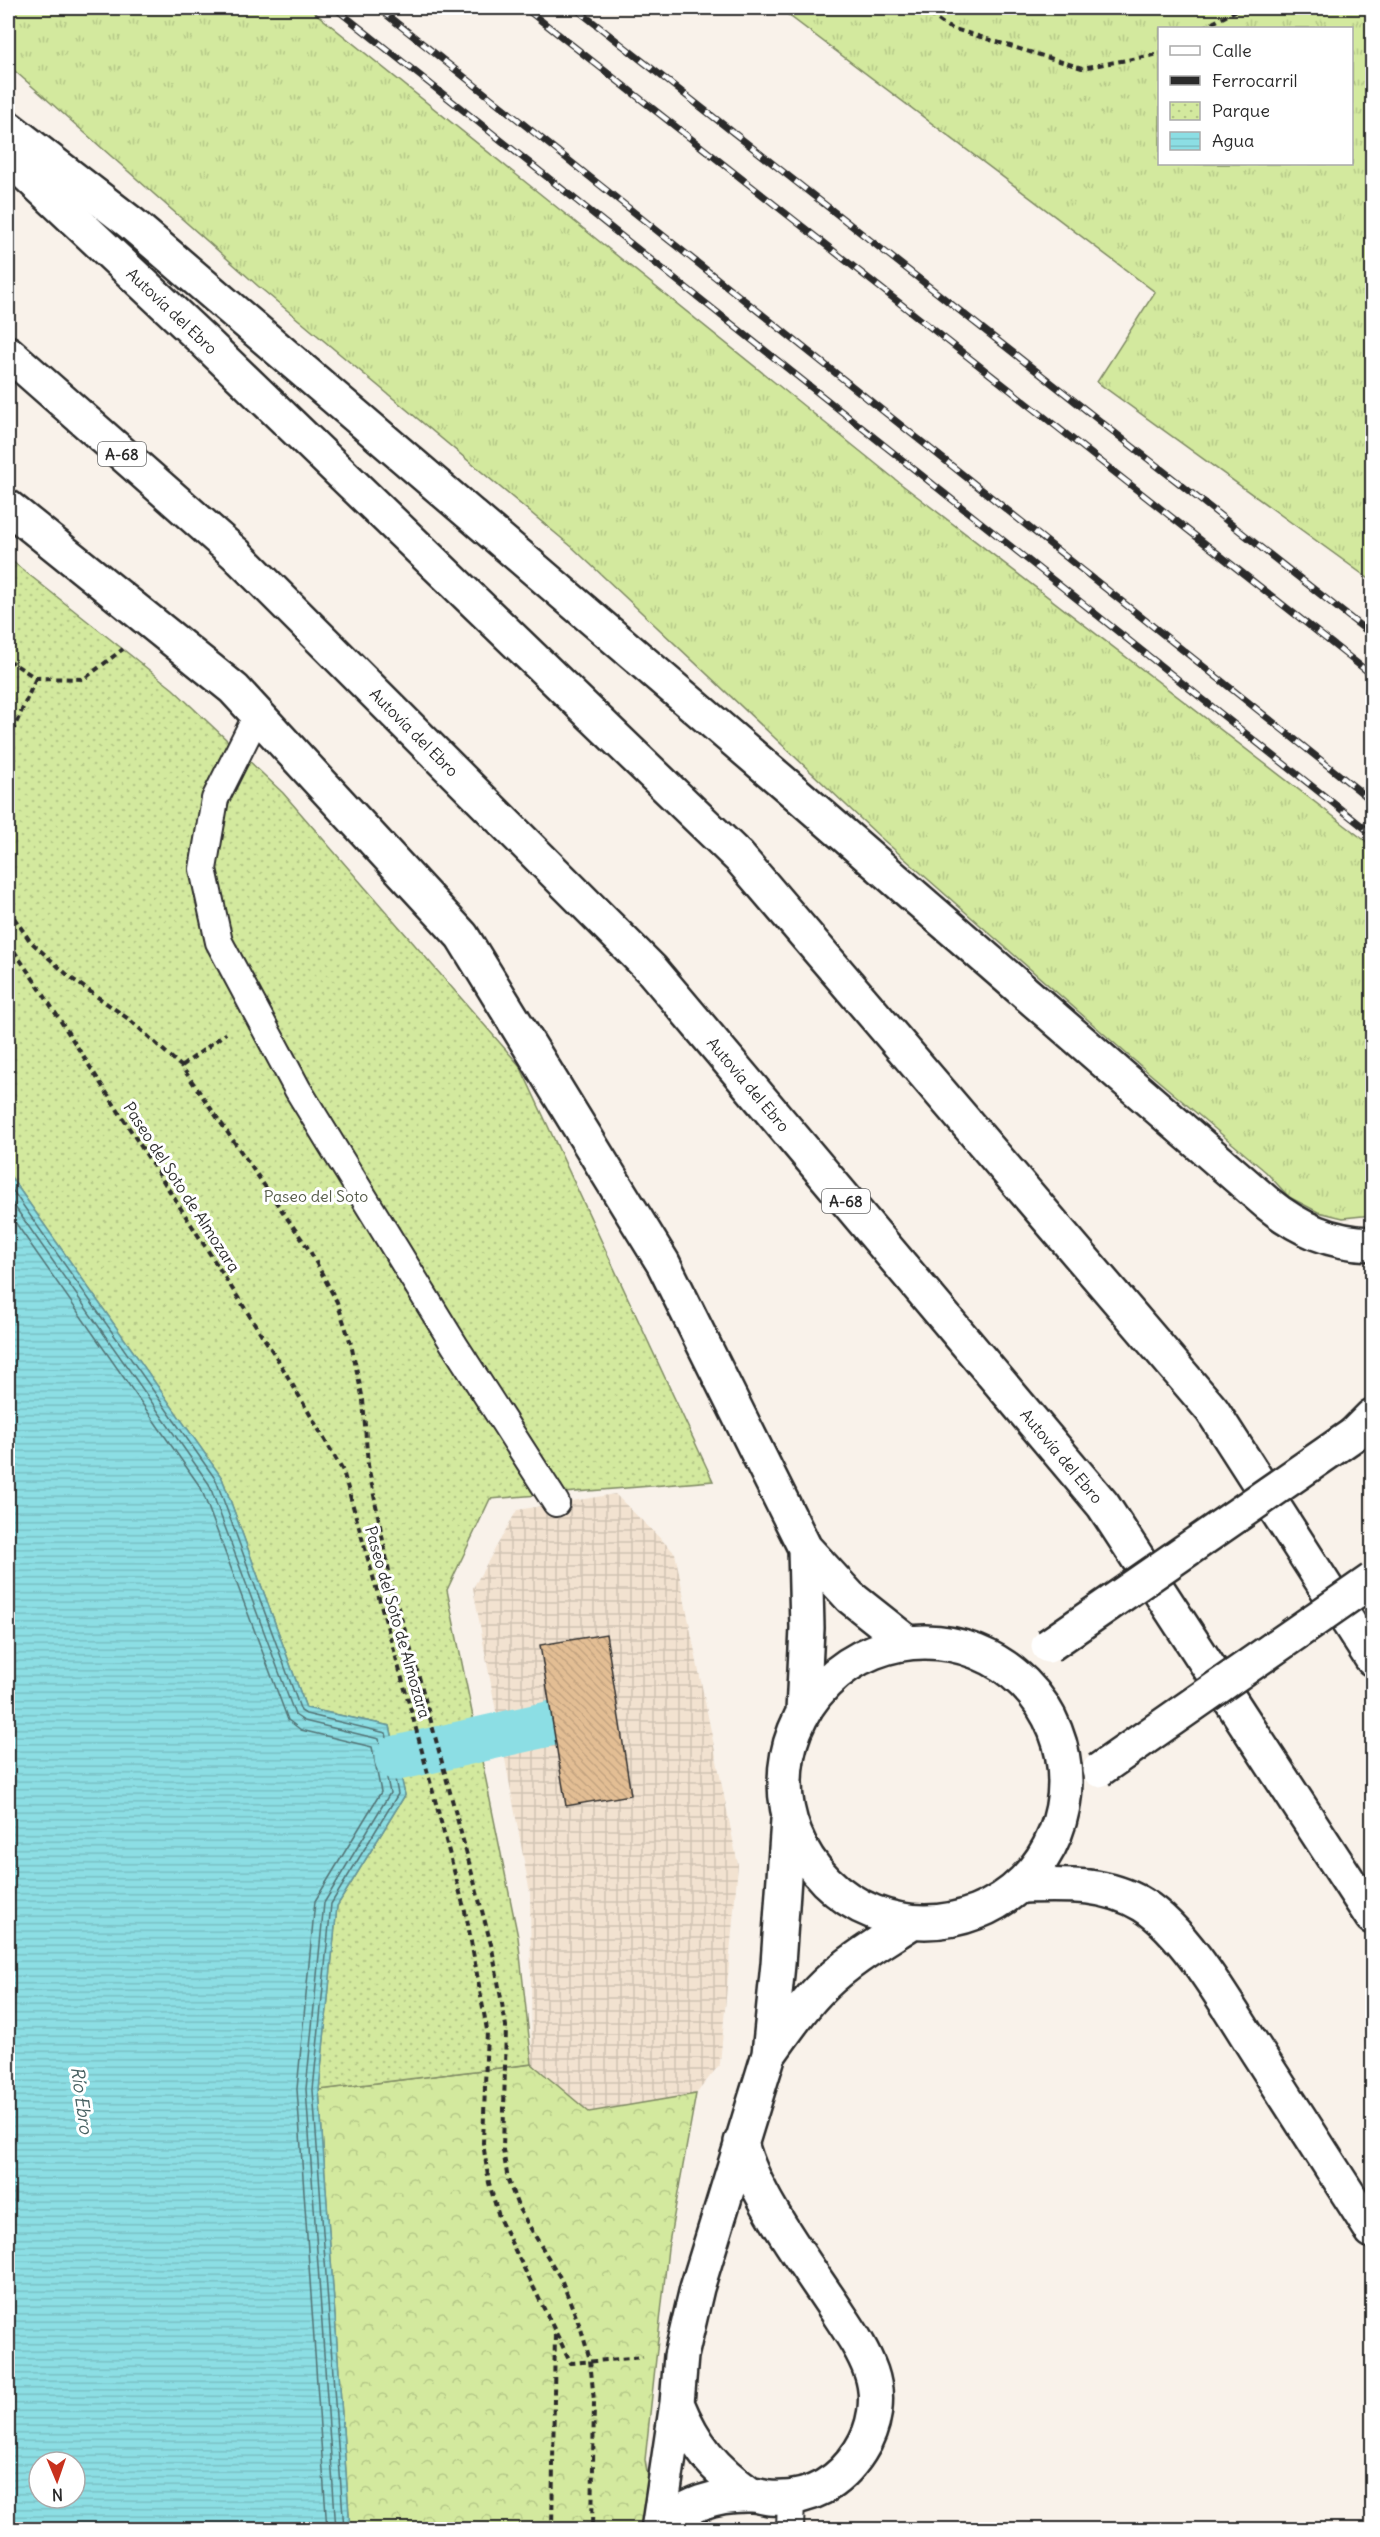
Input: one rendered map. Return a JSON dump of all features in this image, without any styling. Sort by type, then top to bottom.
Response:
[{"type":"main road","points":[[8,128],[131,223],[798,795],[1268,1203],[1306,1230],[1330,1239],[1372,1244]]},
{"type":"main road","name":"Autovía del Ebro","points":[[8,157],[203,340],[739,857],[1212,1410],[1372,1659]]},
{"type":"main road","name":"Autovía del Ebro","points":[[8,353],[236,554],[652,970],[1103,1505],[1372,1917]]},
{"type":"main road","points":[[8,507],[234,688],[462,936],[663,1263],[805,1548],[850,1597],[908,1643]]},
{"type":"main road","points":[[996,1661],[1048,1646],[1363,1426]]},
{"type":"main road","points":[[803,1712],[807,1628],[805,1548]]},
{"type":"main road","points":[[1064,1808],[1099,1770],[1372,1580]]},
{"type":"main road","points":[[939,1642],[969,1648],[996,1661],[1026,1685],[1039,1699],[1053,1724],[1062,1751],[1066,1779],[1064,1808],[1055,1836],[1040,1863],[1020,1886],[996,1903],[970,1915],[942,1922],[912,1922],[884,1917],[857,1905],[833,1888],[813,1867],[798,1843],[788,1815],[785,1794],[786,1762],[794,1731],[803,1712],[823,1686],[848,1665],[877,1650],[908,1643],[939,1642]]},
{"type":"main road","points":[[659,2529],[677,2403],[681,2356],[697,2288],[769,2054],[778,1964],[788,1815]]},
{"type":"main road","points":[[1020,1886],[1076,1884],[1101,1888],[1144,1906],[1169,1928],[1207,1974],[1372,2231]]},
{"type":"main road","points":[[769,2054],[803,2008],[826,1983],[850,1963],[912,1922]]},
{"type":"main road","points":[[677,2403],[686,2425],[703,2451],[724,2476],[751,2495],[791,2514],[814,2493],[829,2485],[847,2470],[862,2449],[873,2423],[876,2398],[872,2373],[859,2346],[757,2183],[745,2159],[741,2142]]},
{"type":"main road","points":[[659,2529],[686,2507],[715,2498],[751,2495]]},
{"type":"lane","points":[[257,715],[215,799],[203,869],[219,942],[298,1090],[455,1346],[556,1503]]},
{"type":"path","points":[[921,8],[948,27],[1082,68],[1158,54]]},
{"type":"path","points":[[1204,27],[1241,8]]},
{"type":"path","points":[[8,660],[36,678],[84,679],[154,625]]},
{"type":"path","points":[[8,742],[36,678]]},
{"type":"path","name":"Paseo del Soto de Almozara","points":[[8,909],[30,941],[63,971],[130,1020],[182,1066],[309,1251],[337,1302],[351,1344],[363,1400],[368,1465],[393,1591],[492,1948],[507,2026],[503,2150],[508,2180],[519,2209],[561,2279],[581,2329],[590,2360],[594,2401],[592,2529]]},
{"type":"path","name":"Paseo del Soto de Almozara","points":[[8,942],[246,1310],[343,1471],[467,1919],[487,2030],[483,2143],[489,2183],[500,2220],[571,2362],[590,2360]]},
{"type":"path","points":[[182,1066],[255,1010]]},
{"type":"path","points":[[552,2529],[555,2330]]},
{"type":"path","points":[[590,2360],[681,2356]]},
{"type":"shaded area","points":[[615,1494],[675,1553],[738,1865],[720,2064],[696,2094],[589,2112],[532,2064],[530,1893],[473,1588],[517,1510]]},
{"type":"green space","points":[[8,8],[309,8],[901,484],[1372,846],[1372,1215],[1343,1218],[1318,1212],[1289,1197],[1266,1172],[1129,1056],[880,837],[572,547],[258,286],[8,65]]},
{"type":"green space","points":[[779,8],[1372,8],[1372,581],[1097,382],[1155,292]]},
{"type":"green space","name":"Paseo del Soto","points":[[8,558],[173,689],[283,793],[520,1066],[713,1481],[490,1499],[447,1590],[518,1937],[532,2064],[319,2090],[337,1906],[405,1795],[390,1726],[306,1708],[222,1478],[8,1173]]},
{"type":"green space","points":[[532,2064],[589,2112],[696,2094],[668,2248],[645,2460],[657,2529],[350,2529],[319,2090]]},
{"type":"water","name":"Río Ebro","points":[[8,1173],[222,1478],[306,1708],[390,1726],[405,1795],[337,1906],[319,2090],[350,2529],[8,2529]]},
{"type":"building","points":[[606,1634],[631,1795],[566,1806],[540,1645]]},
{"type":"waterway","points":[[397,1758],[553,1723]]},
{"type":"railway","points":[[335,8],[1372,834]]},
{"type":"railway","points":[[378,8],[1372,801]]},
{"type":"railway","points":[[525,8],[1372,675]]},
{"type":"railway","points":[[575,8],[1372,635]]}]
